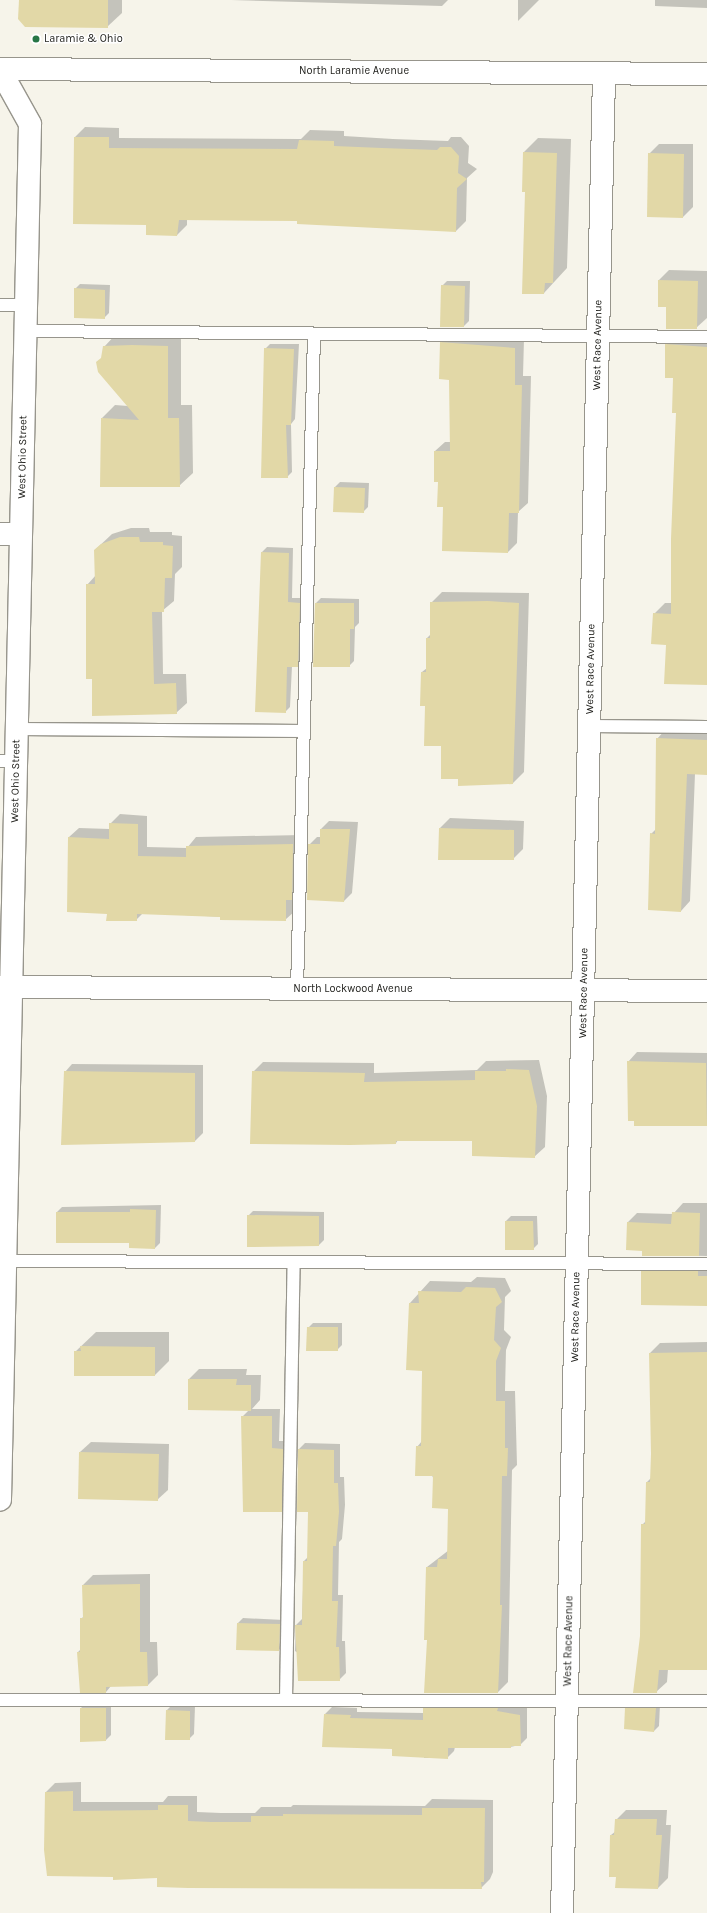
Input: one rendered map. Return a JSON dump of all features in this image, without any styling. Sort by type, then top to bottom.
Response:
[{"type":"street","name":"North Laramie Avenue","points":[[0,70],[707,74]]},
{"type":"street","name":"West Ohio Street","points":[[0,70],[30,124],[17,729],[8,761],[3,1233],[5,1261],[0,1500]]},
{"type":"street","name":"West Race Avenue","points":[[562,1913],[604,73]]},
{"type":"street","points":[[0,534],[21,534]]},
{"type":"street","name":"North Lockwood Avenue","points":[[6,987],[707,992]]},
{"type":"lane","points":[[0,305],[26,306]]},
{"type":"lane","points":[[26,331],[314,335],[707,337]]},
{"type":"lane","points":[[297,989],[314,335]]},
{"type":"lane","points":[[589,726],[707,727]]},
{"type":"lane","points":[[17,729],[304,731]]},
{"type":"lane","points":[[5,1261],[707,1264]]},
{"type":"lane","points":[[286,1699],[294,1262]]},
{"type":"lane","points":[[0,1700],[286,1699],[707,1701]]},
{"type":"building","points":[[19,0],[108,0],[108,28],[25,27],[18,19]]},
{"type":"building","points":[[74,137],[109,137],[109,148],[297,149],[299,140],[334,141],[334,146],[437,150],[440,147],[451,147],[459,156],[458,173],[467,179],[457,188],[456,232],[297,224],[297,221],[179,220],[177,236],[146,235],[146,225],[73,224]]},
{"type":"building","points":[[523,152],[557,153],[553,283],[545,283],[544,294],[522,294],[525,192],[522,192]]},
{"type":"building","points":[[648,153],[684,154],[683,218],[647,217]]},
{"type":"building","points":[[658,280],[698,281],[697,329],[666,329],[666,307],[658,307]]},
{"type":"building","points":[[441,285],[465,286],[464,327],[440,327]]},
{"type":"building","points":[[74,288],[105,290],[105,319],[74,318]]},
{"type":"building","points":[[440,342],[515,348],[515,385],[522,385],[519,513],[509,513],[508,553],[442,551],[443,507],[437,507],[438,482],[434,482],[434,451],[450,451],[449,380],[439,379]]},
{"type":"building","points":[[665,344],[707,347],[707,685],[664,684],[666,645],[651,644],[653,613],[671,614],[671,539],[676,413],[672,413],[673,378],[665,378]]},
{"type":"building","points":[[103,346],[168,346],[168,418],[179,418],[180,487],[100,487],[101,418],[139,420],[98,372],[96,362],[101,358]]},
{"type":"building","points":[[264,348],[294,349],[291,425],[286,425],[288,478],[261,478]]},
{"type":"building","points":[[334,487],[365,488],[364,513],[333,512]]},
{"type":"building","points":[[120,537],[139,537],[140,542],[163,542],[163,545],[173,546],[172,578],[165,578],[164,612],[152,612],[154,684],[176,683],[177,714],[92,716],[92,679],[86,679],[86,584],[95,584],[94,550],[101,544]]},
{"type":"building","points":[[261,552],[289,553],[288,602],[300,603],[298,667],[287,667],[286,713],[255,712]]},
{"type":"building","points":[[488,601],[519,603],[513,784],[458,786],[458,779],[441,779],[441,746],[424,746],[425,706],[420,706],[421,672],[426,672],[426,638],[430,638],[430,602]]},
{"type":"building","points":[[315,603],[354,603],[354,629],[350,629],[350,667],[313,667]]},
{"type":"building","points":[[656,738],[707,740],[707,775],[687,774],[681,912],[648,910],[650,833],[655,834]]},
{"type":"building","points":[[109,823],[138,824],[138,856],[186,857],[186,846],[293,844],[292,900],[286,900],[286,921],[220,920],[220,917],[137,914],[137,921],[106,921],[107,914],[67,912],[68,837],[109,839]]},
{"type":"building","points":[[439,828],[514,830],[514,860],[438,860]]},
{"type":"building","points":[[320,829],[350,829],[344,902],[307,900],[308,844],[320,844]]},
{"type":"building","points":[[627,1061],[706,1063],[707,1126],[634,1126],[634,1121],[628,1121]]},
{"type":"building","points":[[506,1069],[529,1070],[537,1106],[535,1158],[472,1156],[472,1141],[396,1141],[396,1144],[350,1145],[250,1144],[252,1071],[365,1073],[364,1082],[475,1080],[475,1071],[506,1071]]},
{"type":"building","points":[[64,1071],[195,1073],[195,1142],[61,1145]]},
{"type":"building","points":[[130,1209],[156,1210],[155,1249],[129,1248],[129,1243],[56,1243],[56,1212],[130,1212]]},
{"type":"building","points":[[672,1212],[700,1213],[699,1256],[642,1256],[642,1251],[626,1250],[627,1222],[671,1224]]},
{"type":"building","points":[[247,1215],[319,1216],[319,1246],[247,1247]]},
{"type":"building","points":[[505,1221],[533,1221],[534,1250],[505,1250]]},
{"type":"building","points":[[641,1271],[698,1271],[698,1276],[707,1276],[707,1306],[641,1305]]},
{"type":"building","points":[[466,1287],[495,1288],[502,1302],[496,1307],[494,1340],[501,1348],[496,1361],[496,1401],[505,1401],[505,1448],[508,1448],[507,1476],[502,1476],[500,1605],[502,1605],[498,1693],[424,1693],[427,1640],[424,1640],[426,1567],[437,1567],[438,1559],[447,1559],[448,1509],[432,1508],[433,1476],[415,1476],[416,1446],[421,1446],[422,1371],[406,1370],[409,1303],[419,1303],[418,1291],[461,1292]]},
{"type":"building","points":[[307,1327],[338,1327],[338,1351],[306,1351]]},
{"type":"building","points":[[80,1346],[155,1347],[155,1376],[74,1376],[74,1351],[81,1351]]},
{"type":"building","points":[[707,1352],[707,1670],[659,1670],[657,1693],[633,1693],[640,1636],[641,1524],[645,1524],[646,1482],[650,1482],[651,1454],[649,1353]]},
{"type":"building","points":[[188,1379],[237,1379],[236,1385],[251,1385],[251,1411],[188,1410]]},
{"type":"building","points":[[241,1416],[272,1416],[272,1448],[283,1449],[282,1512],[243,1512]]},
{"type":"building","points":[[298,1449],[334,1450],[334,1483],[338,1483],[339,1512],[336,1546],[333,1546],[332,1601],[338,1601],[336,1647],[339,1647],[340,1681],[298,1681],[295,1625],[302,1625],[303,1561],[307,1561],[308,1512],[297,1512]]},
{"type":"building","points":[[79,1452],[159,1454],[158,1501],[78,1499]]},
{"type":"building","points":[[140,1584],[140,1652],[147,1652],[148,1686],[106,1687],[106,1693],[80,1693],[77,1652],[80,1652],[80,1618],[83,1618],[82,1585]]},
{"type":"building","points":[[237,1623],[280,1624],[279,1651],[236,1650]]},
{"type":"building","points":[[80,1708],[106,1708],[106,1741],[80,1742]]},
{"type":"building","points":[[423,1708],[498,1708],[497,1711],[520,1715],[521,1746],[511,1746],[511,1748],[448,1748],[448,1759],[392,1756],[392,1749],[322,1747],[324,1714],[351,1715],[350,1718],[423,1720]]},
{"type":"building","points":[[625,1708],[656,1708],[654,1732],[624,1729]]},
{"type":"building","points":[[166,1710],[190,1711],[190,1740],[165,1740]]},
{"type":"building","points":[[73,1791],[73,1811],[158,1810],[158,1805],[188,1805],[188,1821],[211,1822],[251,1822],[251,1816],[283,1816],[283,1814],[422,1815],[422,1808],[485,1808],[484,1882],[481,1882],[482,1889],[188,1888],[157,1887],[157,1878],[113,1880],[113,1877],[47,1876],[44,1850],[45,1792]]},
{"type":"building","points":[[615,1819],[657,1819],[656,1835],[662,1835],[658,1889],[615,1888],[616,1877],[609,1877],[610,1835],[614,1835]]},
{"type":"place","name":"Laramie & Ohio","points":[[36,39]]}]
